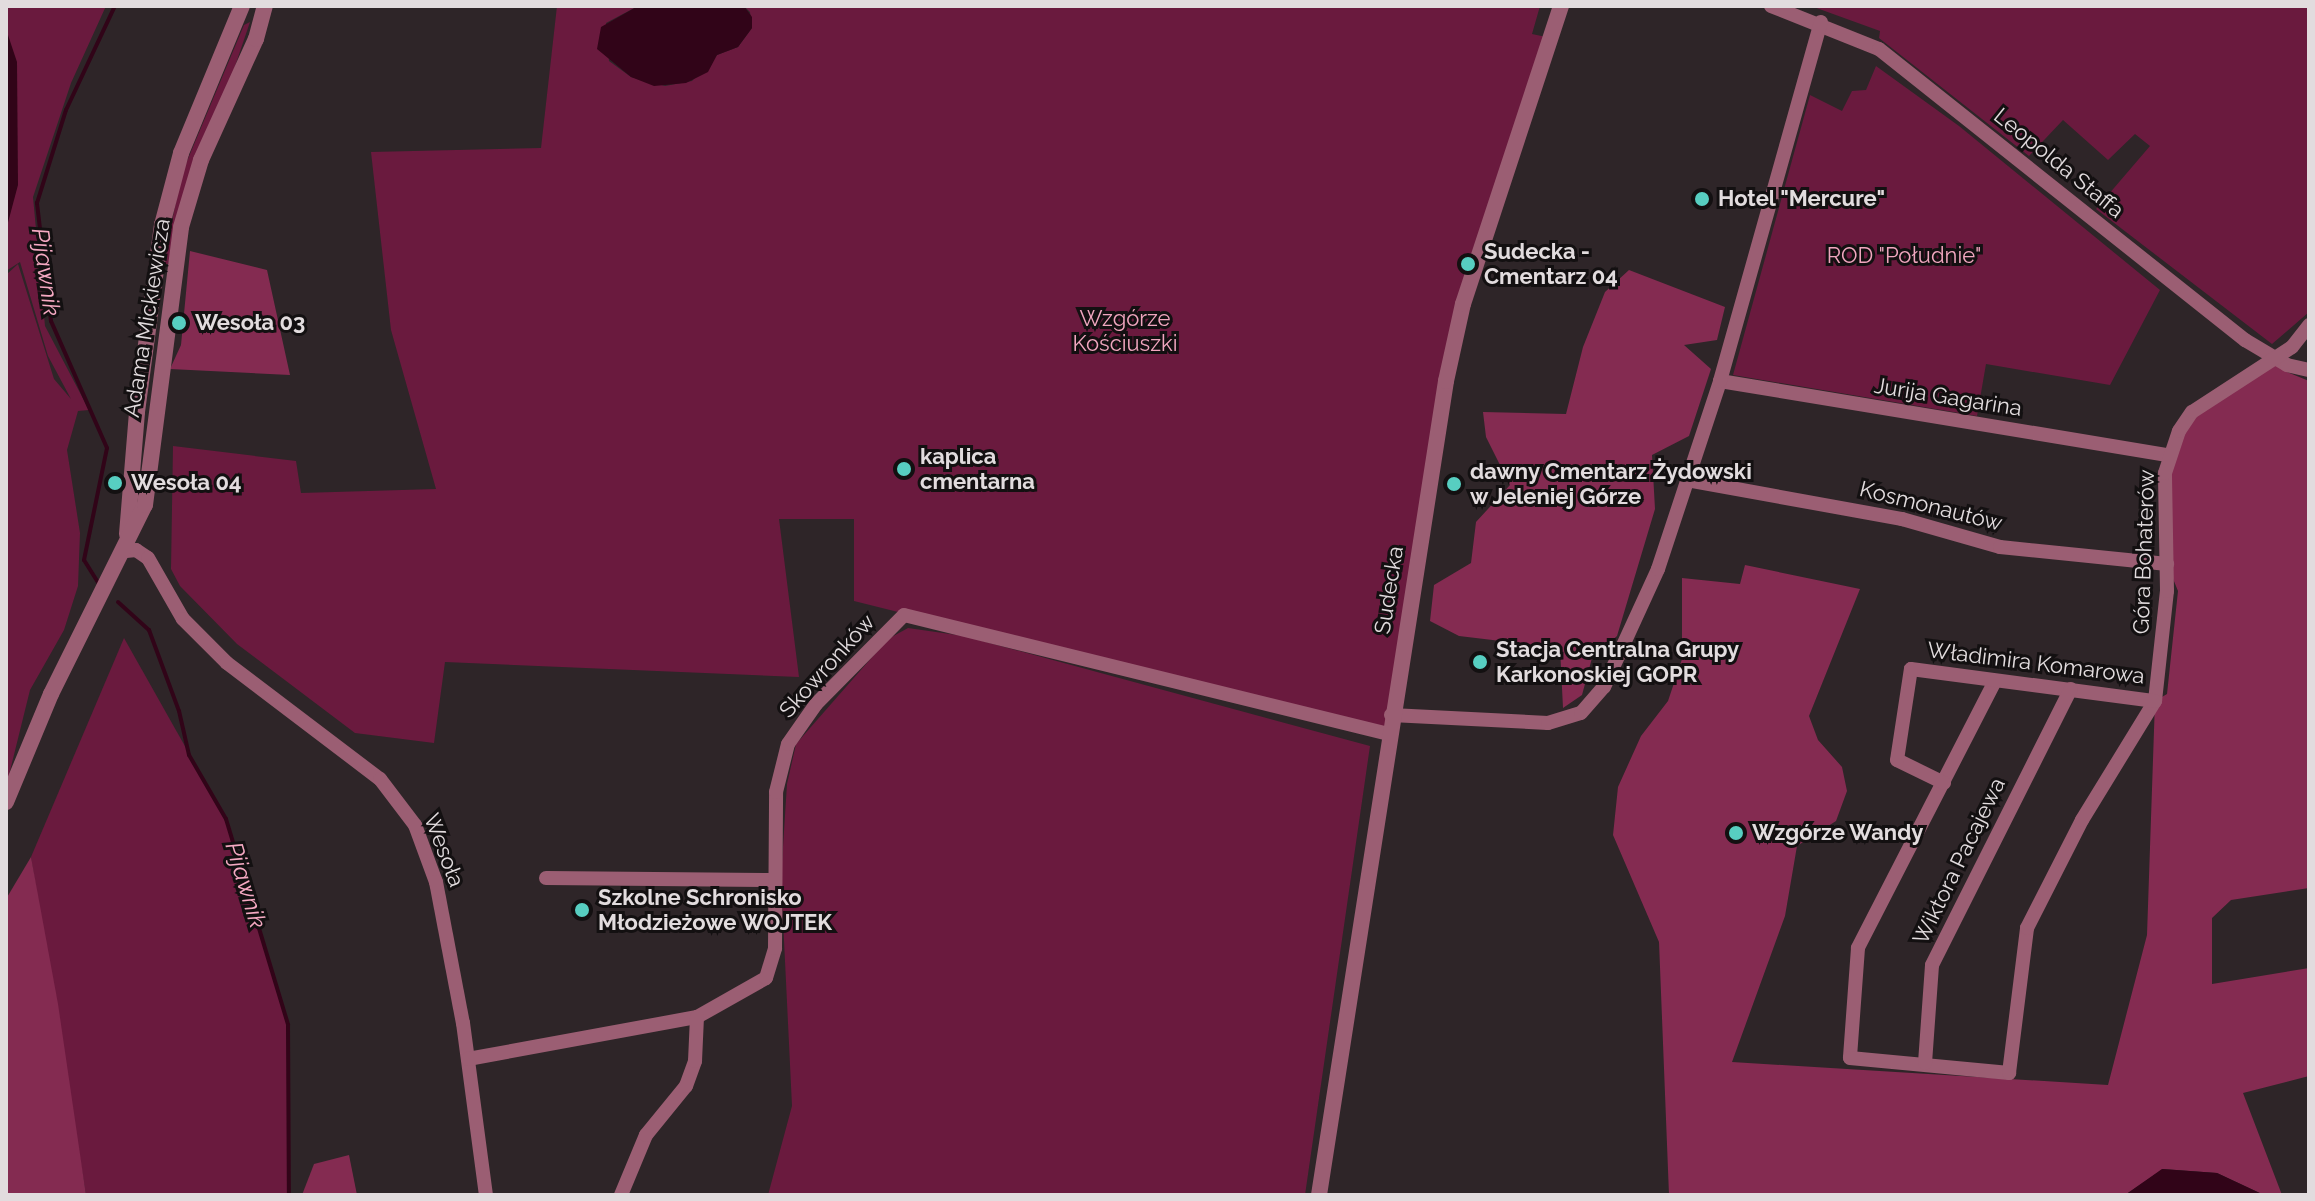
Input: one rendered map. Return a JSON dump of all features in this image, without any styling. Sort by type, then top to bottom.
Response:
[{"type":"street","name":"Adama Mickiewicza","points":[[126,551],[137,412],[162,225],[181,153],[242,6]]},
{"type":"street","name":"Adama Mickiewicza","points":[[6,802],[51,694],[126,551],[145,505],[181,227],[201,160],[256,39],[265,6]]},
{"type":"street","name":"Sudecka","points":[[1319,1195],[1387,734],[1440,411],[1463,304],[1561,6]]},
{"type":"street","name":"Leopolda Staffa","points":[[1771,6],[1821,22],[1879,49],[1922,79],[2175,287],[2272,358],[2309,370]]},
{"type":"street","points":[[1391,715],[1548,723],[1581,713],[1612,674],[1658,569],[1720,381],[1821,22]]},
{"type":"street","name":"Góra Bohaterów","points":[[2155,701],[2167,564],[2169,455],[2192,412],[2292,347],[2309,325]]},
{"type":"street","name":"Jurija Gagarina","points":[[1720,381],[2169,455]]},
{"type":"street","name":"Kosmonautów","points":[[1687,480],[1902,519],[2000,547],[2167,564]]},
{"type":"street","name":"Wesoła","points":[[126,551],[148,558],[183,619],[227,663],[380,779],[415,825],[436,882],[468,1059],[486,1195]]},
{"type":"street","name":"Skowronków","points":[[468,1059],[697,1017],[757,986],[773,968],[776,792],[788,744],[816,704],[904,615],[1387,734]]},
{"type":"street","name":"Władimira Komarowa","points":[[1944,783],[1897,760],[1911,669],[2155,701]]},
{"type":"street","points":[[1995,681],[1858,948],[1853,969],[1850,1058],[2009,1073],[2027,928],[2082,820],[2155,701]]},
{"type":"street","name":"Wiktora Pacajewa","points":[[1925,1063],[1932,965],[2071,689]]},
{"type":"street","points":[[546,878],[774,880]]},
{"type":"street","points":[[621,1195],[646,1135],[686,1086],[695,1061],[697,1017]]},
{"type":"green space","points":[[6,6],[106,6],[71,83],[33,197],[45,326],[89,410],[78,411],[67,450],[80,533],[78,586],[64,630],[30,690],[6,787],[6,275],[18,264],[54,379],[71,399],[48,356],[20,262],[6,271]]},
{"type":"green space","name":"Wzgórze Kościuszki","points":[[557,6],[638,6],[606,23],[609,61],[631,77],[665,86],[692,81],[717,55],[738,47],[752,28],[750,12],[744,6],[1540,6],[1532,34],[1551,38],[1463,304],[1387,734],[854,601],[854,519],[779,519],[799,677],[445,662],[434,743],[355,733],[237,644],[180,586],[171,569],[173,446],[296,461],[301,493],[436,489],[391,330],[371,152],[541,148]]},
{"type":"green space","points":[[1811,6],[2309,6],[2309,312],[2272,344],[2096,209],[2150,146],[2135,134],[2108,160],[2063,120],[2029,156],[1879,38],[1880,31]]},
{"type":"green space","points":[[250,22],[168,264],[163,264],[182,173],[244,25]]},
{"type":"green space","name":"ROD \"Południe\"","points":[[1876,66],[1959,126],[2160,290],[2110,385],[1986,364],[1977,416],[1733,375],[1810,95],[1842,111],[1852,91],[1866,90]]},
{"type":"green space","points":[[908,628],[964,636],[1370,746],[1305,1195],[768,1195],[792,1106],[781,878],[787,784],[796,744],[888,639]]},
{"type":"green space","points":[[124,638],[226,819],[288,1025],[287,1195],[86,1195],[31,857]]},
{"type":"shaded area","points":[[638,6],[744,6],[752,17],[752,28],[738,47],[717,55],[708,72],[686,83],[654,86],[631,77],[597,49],[601,27]]},
{"type":"shaded area","points":[[6,29],[17,62],[18,185],[6,230]]},
{"type":"shaded area","points":[[190,251],[267,270],[290,375],[170,369],[181,345]]},
{"type":"shaded area","points":[[1629,270],[1725,307],[1717,340],[1684,345],[1711,369],[1689,436],[1652,455],[1655,509],[1617,636],[1592,658],[1582,695],[1563,708],[1560,648],[1459,636],[1430,621],[1434,585],[1471,563],[1476,522],[1510,485],[1486,437],[1483,412],[1566,414],[1583,347],[1605,292]]},
{"type":"shaded area","points":[[2272,358],[2287,372],[2309,381],[2309,888],[2231,900],[2212,918],[2212,984],[2309,968],[2309,1076],[2243,1093],[2282,1195],[2264,1195],[2217,1173],[2163,1169],[2125,1195],[1669,1195],[1659,942],[1613,835],[1618,787],[1641,736],[1668,701],[1682,659],[1682,578],[1740,584],[1745,565],[1860,589],[1809,716],[1818,740],[1842,767],[1847,791],[1836,821],[1797,846],[1785,916],[1732,1062],[2108,1085],[2147,935],[2155,701],[2167,694],[2178,591],[2167,564],[2166,488],[2178,429]]},
{"type":"shaded area","points":[[31,857],[58,1004],[86,1195],[6,1195],[6,899]]},
{"type":"shaded area","points":[[349,1155],[357,1195],[302,1195],[314,1164]]},
{"type":"shaded area","points":[[2162,1169],[2217,1173],[2264,1195],[2125,1195]]},
{"type":"waterway","name":"Pijawnik","points":[[99,584],[84,560],[107,448],[51,321],[37,203],[66,110],[115,6]]},
{"type":"waterway","name":"Pijawnik","points":[[118,602],[149,630],[179,711],[189,755],[226,819],[288,1025],[289,1195]]},
{"type":"place","name":"Hotel \"Mercure\"","points":[[1702,199]]},
{"type":"place","name":"Sudecka - Cmentarz 04","points":[[1468,264]]},
{"type":"place","name":"Wesoła 03","points":[[179,323]]},
{"type":"place","name":"kaplica cmentarna","points":[[904,469]]},
{"type":"place","name":"Wesoła 04","points":[[115,483]]},
{"type":"place","name":"dawny Cmentarz Żydowski w Jeleniej Górze","points":[[1454,484]]},
{"type":"place","name":"Stacja Centralna Grupy Karkonoskiej GOPR","points":[[1480,662]]},
{"type":"place","name":"Wzgórze Wandy","points":[[1736,833]]},
{"type":"place","name":"Szkolne Schronisko Młodzieżowe WOJTEK","points":[[582,910]]}]
